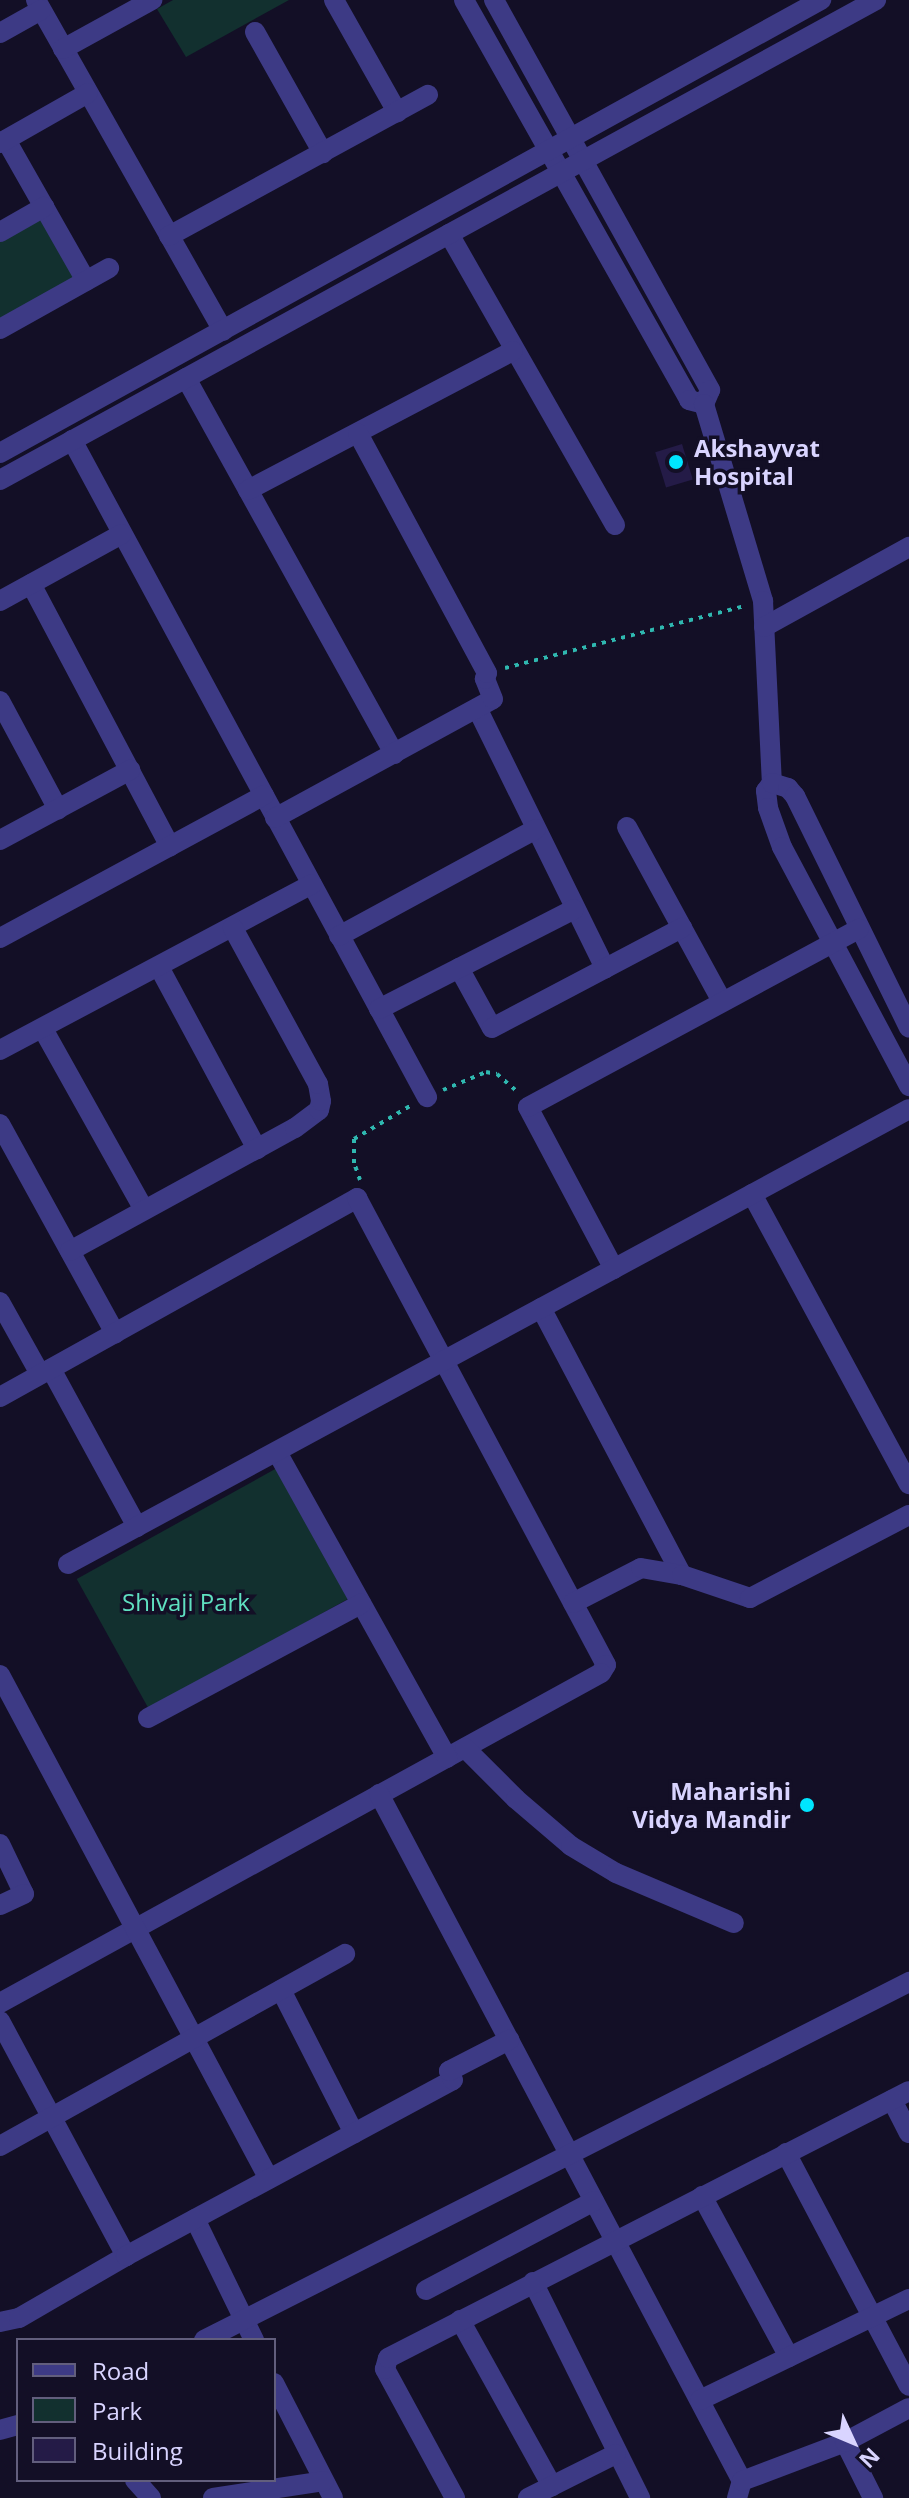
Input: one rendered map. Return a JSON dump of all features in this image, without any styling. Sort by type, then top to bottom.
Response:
[{"type":"street","points":[[63,49],[152,0]]},
{"type":"street","points":[[334,0],[397,112]]},
{"type":"street","points":[[464,0],[689,400],[704,404]]},
{"type":"street","points":[[494,0],[710,390],[704,404],[763,601],[772,783],[766,791],[772,821],[832,943],[909,1086]]},
{"type":"street","points":[[0,453],[821,0]]},
{"type":"street","points":[[0,480],[876,0]]},
{"type":"street","points":[[0,33],[38,5],[223,331]]},
{"type":"street","points":[[255,32],[323,153]]},
{"type":"street","points":[[86,281],[3,141],[88,93]]},
{"type":"street","points":[[169,236],[428,95]]},
{"type":"street","points":[[0,232],[44,207]]},
{"type":"street","points":[[449,234],[615,525]]},
{"type":"street","points":[[0,329],[109,268]]},
{"type":"street","points":[[248,490],[513,351]]},
{"type":"street","points":[[186,378],[394,754]]},
{"type":"street","points":[[275,818],[478,710],[493,699],[485,679],[487,673],[358,433]]},
{"type":"street","points":[[72,440],[427,1097]]},
{"type":"street","points":[[0,601],[122,534]]},
{"type":"street","points":[[764,627],[909,547]]},
{"type":"street","points":[[31,584],[170,846]]},
{"type":"street","points":[[0,701],[9,737],[58,809]]},
{"type":"street","points":[[478,710],[605,968]]},
{"type":"street","points":[[0,840],[130,770]]},
{"type":"street","points":[[772,783],[788,788],[795,796],[909,1028]]},
{"type":"street","points":[[0,938],[264,795]]},
{"type":"street","points":[[627,827],[722,1001]]},
{"type":"street","points":[[339,936],[536,829]]},
{"type":"street","points":[[0,1050],[312,884]]},
{"type":"street","points":[[379,1009],[574,909]]},
{"type":"street","points":[[70,1251],[314,1116],[321,1101],[318,1084],[233,928]]},
{"type":"street","points":[[459,968],[492,1028],[682,928]]},
{"type":"street","points":[[614,1269],[528,1107],[859,929]]},
{"type":"street","points":[[159,967],[257,1149]]},
{"type":"street","points":[[43,1029],[144,1210]]},
{"type":"street","points":[[68,1564],[909,1109]]},
{"type":"street","points":[[0,1124],[115,1333]]},
{"type":"street","points":[[752,1194],[909,1484]]},
{"type":"street","points":[[0,1397],[357,1198],[606,1665],[601,1673],[0,2003]]},
{"type":"street","points":[[0,1302],[46,1372],[137,1527]]},
{"type":"street","points":[[541,1308],[682,1575]]},
{"type":"street","points":[[277,1452],[361,1604],[456,1753],[571,1846],[616,1873],[734,1923]]},
{"type":"street","points":[[573,1603],[641,1568],[682,1575],[750,1598],[909,1515]]},
{"type":"street","points":[[148,1718],[361,1604]]},
{"type":"street","points":[[0,1675],[269,2179]]},
{"type":"street","points":[[379,1794],[700,2400],[740,2490],[845,2442],[909,2408]]},
{"type":"street","points":[[0,1844],[24,1894],[0,1905]]},
{"type":"street","points":[[0,2146],[345,1954]]},
{"type":"street","points":[[208,2338],[909,1982]]},
{"type":"street","points":[[281,1990],[354,2133]]},
{"type":"street","points":[[0,2021],[126,2256]]},
{"type":"street","points":[[0,2322],[19,2318],[126,2256],[453,2080],[449,2071],[509,2040]]},
{"type":"street","points":[[455,2498],[385,2369],[388,2358],[900,2095],[909,2133]]},
{"type":"street","points":[[786,2153],[909,2386]]},
{"type":"street","points":[[702,2196],[789,2357]]},
{"type":"street","points":[[426,2290],[594,2201]]},
{"type":"street","points":[[195,2219],[253,2338]]},
{"type":"street","points":[[533,2282],[640,2498]]},
{"type":"street","points":[[700,2400],[909,2299]]},
{"type":"street","points":[[460,2320],[552,2486]]},
{"type":"street","points":[[213,2498],[329,2489],[276,2387]]},
{"type":"street","points":[[845,2442],[873,2498]]},
{"type":"street","points":[[528,2498],[616,2454]]},
{"type":"street","points":[[137,2482],[151,2498]]},
{"type":"path","points":[[487,673],[763,601]]},
{"type":"path","points":[[357,1198],[361,1186],[354,1163],[354,1139],[427,1097],[486,1072],[507,1080],[528,1107]]},
{"type":"green space","points":[[173,0],[289,0],[186,57],[157,9]]},
{"type":"green space","points":[[39,214],[74,278],[0,320],[0,237]]},
{"type":"green space","name":"Shivaji Park","points":[[277,1468],[349,1598],[149,1709],[77,1579]]},
{"type":"building","points":[[682,444],[693,479],[666,488],[655,452]]},
{"type":"place","name":"Akshayvat Hospital","points":[[676,462]]},
{"type":"place","name":"Maharishi Vidya Mandir","points":[[807,1805]]}]
